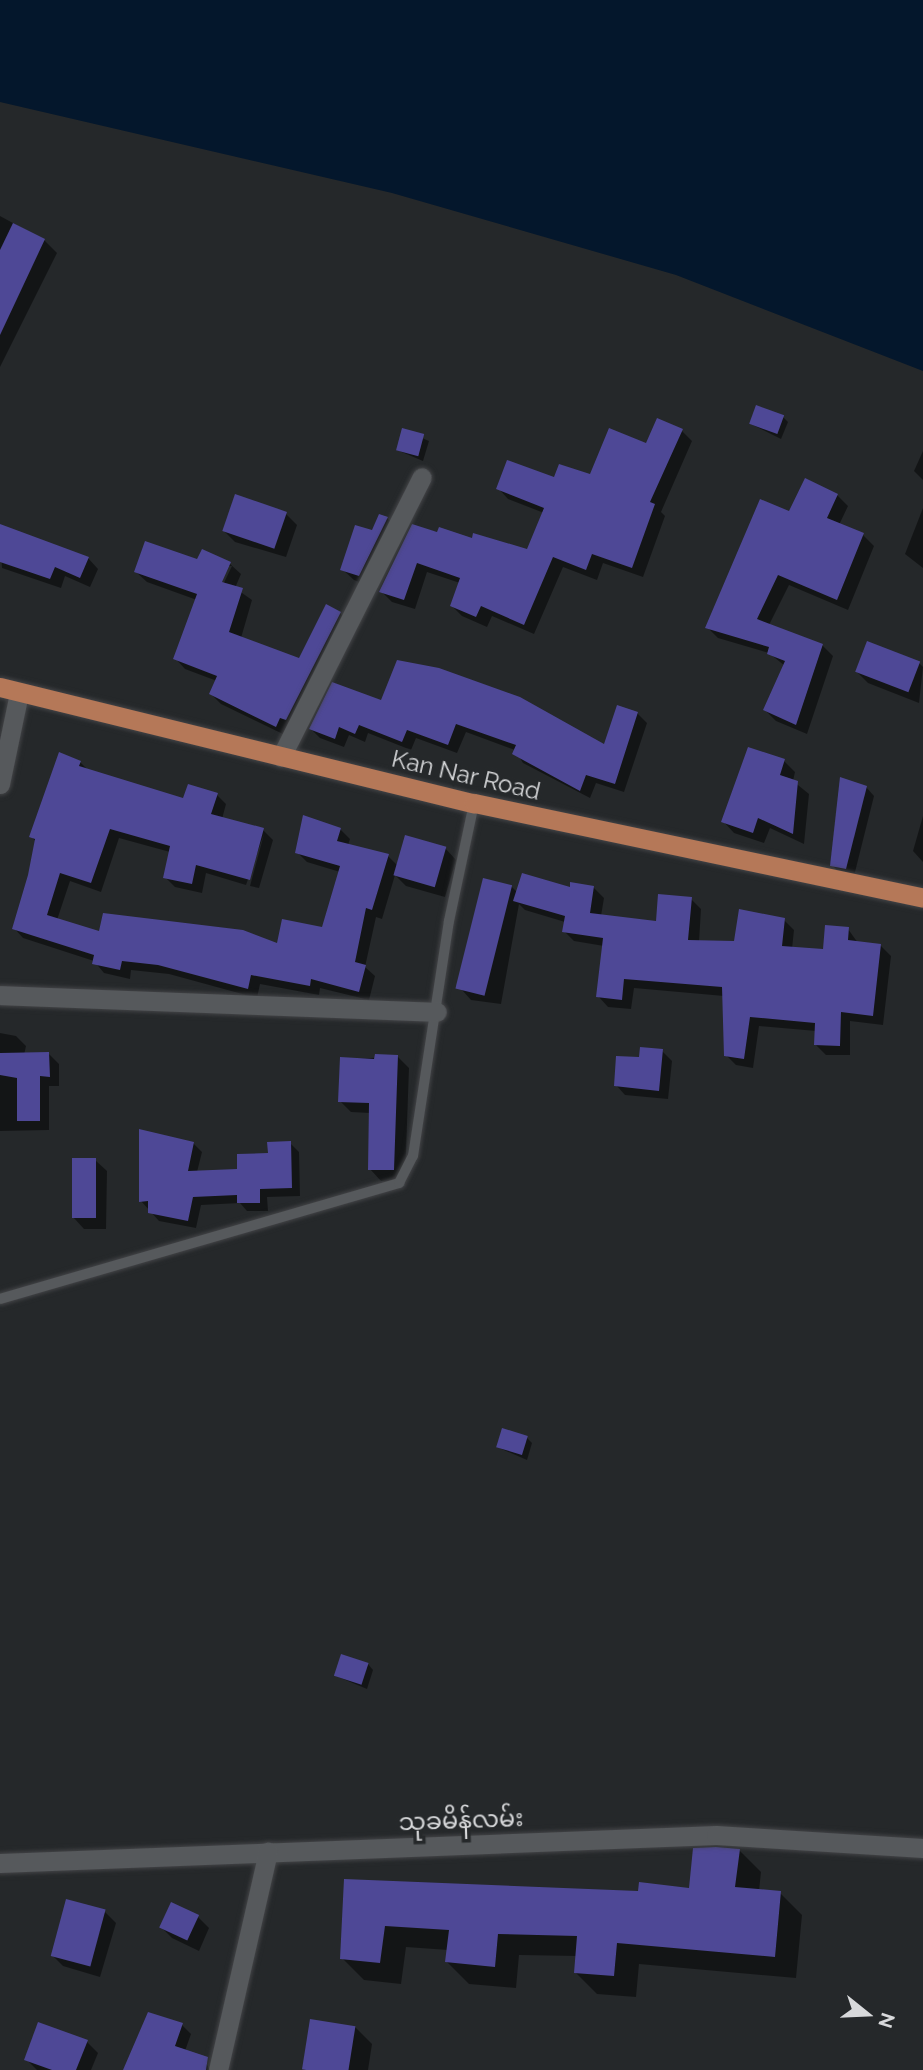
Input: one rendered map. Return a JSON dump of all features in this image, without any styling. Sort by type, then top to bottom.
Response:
[{"type":"main road","name":"Kan Nar Road","points":[[10,690],[474,803],[923,898]]},
{"type":"street","points":[[281,757],[422,478]]},
{"type":"street","points":[[0,784],[10,690]]},
{"type":"street","points":[[0,995],[437,1012]]},
{"type":"street","name":"သုခမိန်လမ်း","points":[[0,1863],[716,1835],[923,1848]]},
{"type":"street","points":[[218,2070],[268,1852]]},
{"type":"lane","points":[[0,1299],[399,1183],[413,1156],[449,921],[474,803]]},
{"type":"water","points":[[0,0],[923,0],[923,371],[676,275],[392,193],[0,102]]},
{"type":"building","points":[[13,223],[45,239],[0,335],[0,250]]},
{"type":"building","points":[[756,405],[784,415],[777,434],[749,424]]},
{"type":"building","points":[[657,418],[683,429],[650,502],[655,504],[632,568],[592,554],[586,570],[553,557],[524,625],[481,606],[476,617],[450,606],[460,578],[417,563],[404,600],[379,592],[412,524],[437,532],[439,527],[472,538],[473,533],[527,549],[544,508],[496,489],[507,460],[554,477],[559,464],[590,474],[609,428],[646,443]]},
{"type":"building","points":[[402,428],[424,434],[418,456],[396,450]]},
{"type":"building","points":[[805,478],[838,494],[827,518],[864,533],[837,600],[778,575],[757,619],[823,644],[796,725],[763,710],[785,661],[767,654],[769,647],[705,628],[760,499],[789,511]]},
{"type":"building","points":[[235,494],[287,512],[274,549],[222,531]]},
{"type":"building","points":[[379,514],[388,517],[359,576],[340,570],[355,525],[372,530]]},
{"type":"building","points":[[0,524],[89,557],[80,578],[55,567],[50,579],[0,562]]},
{"type":"building","points":[[145,541],[197,559],[202,549],[231,562],[222,582],[243,588],[229,632],[299,658],[326,604],[341,612],[286,720],[280,718],[276,727],[209,694],[217,676],[173,659],[197,594],[134,572]]},
{"type":"building","points":[[867,641],[920,661],[908,692],[855,672]]},
{"type":"building","points":[[397,660],[439,668],[520,697],[604,744],[617,705],[638,712],[615,784],[586,775],[580,791],[512,754],[516,745],[456,724],[448,745],[407,730],[402,742],[359,725],[355,734],[339,727],[335,739],[309,729],[332,682],[381,700]]},
{"type":"building","points":[[748,747],[785,759],[780,775],[798,781],[793,834],[758,818],[753,833],[721,822]]},
{"type":"building","points":[[59,752],[81,761],[79,766],[183,798],[188,784],[218,793],[211,814],[264,828],[250,880],[196,865],[192,884],[163,878],[170,846],[110,829],[91,883],[60,873],[47,915],[99,931],[103,913],[243,930],[277,943],[282,919],[322,927],[340,866],[295,853],[303,815],[341,828],[337,841],[389,854],[372,910],[366,908],[355,962],[366,965],[359,992],[311,979],[310,986],[251,975],[248,989],[158,965],[122,961],[120,970],[92,964],[94,955],[12,929],[28,875],[35,839],[29,837]]},
{"type":"building","points":[[840,777],[867,786],[846,869],[830,866]]},
{"type":"building","points":[[405,835],[446,847],[435,887],[393,875]]},
{"type":"building","points":[[522,873],[570,887],[570,882],[594,886],[590,913],[656,921],[658,894],[692,897],[688,940],[734,941],[739,909],[785,918],[782,946],[823,949],[825,925],[849,927],[848,940],[881,944],[873,1016],[841,1012],[840,1046],[814,1045],[815,1023],[750,1017],[744,1059],[724,1056],[722,987],[624,979],[622,1000],[596,997],[603,938],[562,932],[565,916],[513,901]]},
{"type":"building","points":[[483,878],[512,885],[485,996],[455,989]]},
{"type":"building","points":[[640,1047],[663,1049],[659,1091],[614,1086],[616,1056],[639,1057]]},
{"type":"building","points":[[49,1052],[50,1077],[40,1076],[40,1121],[17,1121],[17,1078],[0,1075],[0,1053]]},
{"type":"building","points":[[375,1054],[398,1055],[394,1170],[368,1170],[369,1103],[338,1102],[340,1057],[374,1059]]},
{"type":"building","points":[[139,1129],[194,1142],[188,1171],[237,1169],[237,1154],[268,1153],[267,1142],[291,1141],[292,1188],[260,1189],[260,1203],[237,1203],[237,1195],[193,1197],[188,1221],[148,1213],[148,1201],[139,1202]]},
{"type":"building","points":[[72,1158],[96,1158],[96,1218],[72,1218]]},
{"type":"building","points":[[502,1428],[528,1436],[522,1455],[496,1447]]},
{"type":"building","points":[[341,1654],[369,1663],[361,1685],[334,1676]]},
{"type":"building","points":[[693,1848],[740,1849],[735,1887],[781,1891],[775,1957],[617,1943],[614,1976],[574,1973],[577,1936],[498,1934],[495,1967],[445,1962],[449,1930],[385,1926],[380,1963],[340,1959],[344,1879],[638,1891],[639,1882],[689,1888]]},
{"type":"building","points":[[66,1899],[106,1910],[90,1967],[51,1956]]},
{"type":"building","points":[[171,1902],[199,1915],[187,1940],[159,1927]]},
{"type":"building","points":[[148,2012],[183,2023],[175,2046],[208,2057],[206,2070],[123,2070]]},
{"type":"building","points":[[310,2019],[355,2026],[348,2070],[302,2069]]},
{"type":"building","points":[[38,2022],[88,2040],[76,2070],[52,2070],[24,2060]]}]
